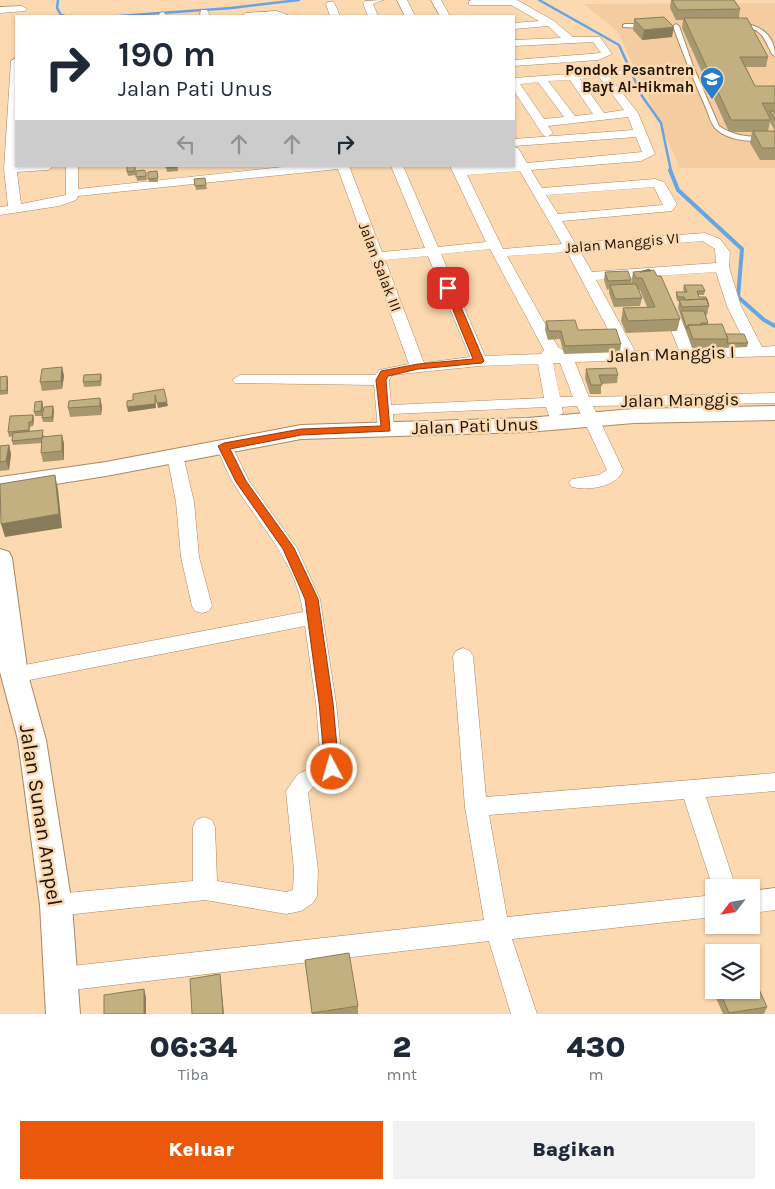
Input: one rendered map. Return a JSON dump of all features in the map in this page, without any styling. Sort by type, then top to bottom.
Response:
[{"type":"main road","name":"Jalan Pati Unus","points":[[0,485],[385,419],[588,411],[775,413]]},
{"type":"main road","name":"Jalan Sunan Ampel","points":[[0,558],[14,675],[32,740],[56,905],[64,1014]]},
{"type":"street","points":[[373,15],[368,3],[378,0]]},
{"type":"street","points":[[402,0],[410,15]]},
{"type":"street","points":[[436,0],[444,15]]},
{"type":"street","points":[[478,15],[471,2],[513,2],[550,23],[569,39]]},
{"type":"street","points":[[331,4],[335,15]]},
{"type":"street","points":[[0,10],[22,9]]},
{"type":"street","points":[[266,15],[283,15]]},
{"type":"street","points":[[515,26],[550,23]]},
{"type":"street","points":[[515,43],[569,39],[598,40],[606,55],[515,64]]},
{"type":"street","points":[[515,82],[621,72]]},
{"type":"street","points":[[554,412],[548,355],[457,169],[522,168],[646,156],[650,152],[632,113],[602,74]]},
{"type":"street","points":[[573,76],[601,117]]},
{"type":"street","points":[[541,79],[572,120]]},
{"type":"street","points":[[0,82],[15,81],[14,123],[10,147],[10,169],[15,207]]},
{"type":"street","points":[[515,84],[540,123],[575,163]]},
{"type":"street","points":[[540,123],[632,113]]},
{"type":"street","points":[[515,143],[641,133]]},
{"type":"street","points":[[515,153],[522,168],[571,247],[630,355]]},
{"type":"street","points":[[10,169],[35,167]]},
{"type":"street","points":[[0,211],[15,207],[63,201],[72,197],[72,167]]},
{"type":"street","points":[[182,167],[183,180]]},
{"type":"street","points":[[73,193],[183,180],[233,171],[314,167]]},
{"type":"street","name":"Jalan Salak III","points":[[344,167],[376,257],[418,366]]},
{"type":"street","points":[[397,167],[479,361]]},
{"type":"street","points":[[537,192],[655,183],[660,185],[670,204],[667,208],[553,218]]},
{"type":"street","name":"Jalan Manggis VI","points":[[376,257],[433,251],[571,247],[705,237],[718,244],[724,251],[725,259],[722,268]]},
{"type":"street","points":[[586,277],[722,268],[734,306],[756,351]]},
{"type":"street","points":[[654,272],[688,353]]},
{"type":"street","name":"Jalan Manggis I","points":[[381,380],[387,372],[418,366],[548,355],[566,359],[630,355],[775,351]]},
{"type":"street","points":[[566,359],[615,470],[613,475],[602,480],[578,483]]},
{"type":"street","points":[[240,380],[381,380],[385,419]]},
{"type":"street","name":"Jalan Manggis","points":[[588,411],[775,398]]},
{"type":"street","points":[[56,905],[205,890],[286,903],[293,903],[305,896],[306,870],[297,792],[306,780],[332,769],[326,703],[312,599],[288,548],[241,482],[224,446]]},
{"type":"street","points":[[175,455],[185,502],[190,557],[202,606]]},
{"type":"street","points":[[14,675],[314,617]]},
{"type":"street","points":[[463,656],[476,807],[497,928],[524,1014]]},
{"type":"street","points":[[476,807],[775,782]]},
{"type":"street","points":[[692,789],[721,879]]},
{"type":"street","points":[[204,827],[205,890]]},
{"type":"street","points":[[760,901],[775,899]]},
{"type":"street","points":[[62,979],[385,944],[497,928],[705,907]]},
{"type":"lane","points":[[735,25],[760,28],[775,54]]},
{"type":"lane","points":[[624,26],[650,26]]},
{"type":"lane","points":[[668,26],[686,26]]},
{"type":"lane","points":[[676,26],[690,66],[717,127],[724,132],[743,138],[775,139]]},
{"type":"shaded area","name":"Pondok Pesantren Bayt Al-Hikmah","points":[[775,3],[775,168],[680,168],[618,32],[584,4]]},
{"type":"building","points":[[672,0],[734,0],[740,9],[678,10]]},
{"type":"building","points":[[664,17],[674,27],[644,30],[634,19]]},
{"type":"building","points":[[684,18],[747,18],[768,57],[740,57],[755,86],[775,86],[775,103],[762,103],[771,120],[731,120]]},
{"type":"building","points":[[770,111],[775,111],[775,120]]},
{"type":"building","points":[[753,131],[775,131],[775,148],[762,148]]},
{"type":"building","points":[[127,167],[135,167],[135,171],[127,172]]},
{"type":"building","points":[[144,170],[146,176],[136,177],[136,171]]},
{"type":"building","points":[[157,171],[158,178],[148,179],[148,172]]},
{"type":"building","points":[[205,178],[206,185],[195,186],[194,179]]},
{"type":"building","points":[[654,270],[657,276],[661,276],[680,319],[628,321],[623,308],[655,307],[642,278],[636,278],[633,272]]},
{"type":"building","points":[[628,271],[631,280],[608,281],[605,272]]},
{"type":"building","points":[[636,284],[642,298],[615,299],[610,285]]},
{"type":"building","points":[[684,285],[702,285],[705,291],[697,291],[699,297],[706,297],[707,299],[685,300],[684,297],[678,297],[676,292],[687,292]]},
{"type":"building","points":[[707,299],[709,306],[682,307],[679,300]]},
{"type":"building","points":[[681,311],[704,311],[708,323],[688,325],[687,329]]},
{"type":"building","points":[[575,320],[578,330],[616,329],[621,344],[565,346],[561,331],[549,331],[546,321]]},
{"type":"building","points":[[722,324],[728,339],[693,339],[688,325]]},
{"type":"building","points":[[726,334],[744,334],[748,343],[727,343]]},
{"type":"building","points":[[62,367],[61,381],[40,382],[42,369]]},
{"type":"building","points":[[616,368],[618,375],[599,375],[602,385],[591,385],[586,369]]},
{"type":"building","points":[[101,374],[100,381],[83,382],[84,375]]},
{"type":"building","points":[[7,376],[7,390],[0,391],[0,377]]},
{"type":"building","points":[[164,389],[167,402],[157,403],[155,395],[155,404],[127,407],[127,401],[133,400],[133,394]]},
{"type":"building","points":[[100,398],[100,406],[68,408],[69,401]]},
{"type":"building","points":[[42,401],[41,411],[34,412],[35,402]]},
{"type":"building","points":[[53,406],[52,417],[42,418],[44,407]]},
{"type":"building","points":[[33,415],[32,422],[29,422],[29,430],[8,432],[10,416]]},
{"type":"building","points":[[43,430],[42,438],[12,441],[13,433]]},
{"type":"building","points":[[62,435],[62,451],[41,453],[42,437]]},
{"type":"building","points":[[9,445],[6,461],[0,462],[0,446]]},
{"type":"building","points":[[55,475],[59,514],[1,524],[0,484]]},
{"type":"building","points":[[349,953],[358,1006],[312,1013],[305,960]]},
{"type":"building","points":[[220,974],[223,1014],[192,1014],[190,979]]},
{"type":"building","points":[[144,989],[144,1014],[104,1014],[104,995]]},
{"type":"building","points":[[760,992],[767,1007],[729,1013],[723,999],[760,999]]},
{"type":"waterway","points":[[58,0],[57,8],[61,15]]},
{"type":"waterway","points":[[133,15],[231,8],[299,0]]},
{"type":"waterway","points":[[539,0],[619,45],[642,96],[661,123],[671,171]]},
{"type":"waterway","points":[[670,170],[678,190],[742,249],[738,297],[764,320],[775,326]]},
{"type":"place","name":"Pondok Pesantren Bayt Al-Hikmah","points":[[712,100]]},
{"type":"route","points":[[332,769],[326,703],[312,599],[288,548],[241,482],[224,446],[319,430],[386,429],[381,380],[384,373],[418,366],[479,361],[448,288]]}]
